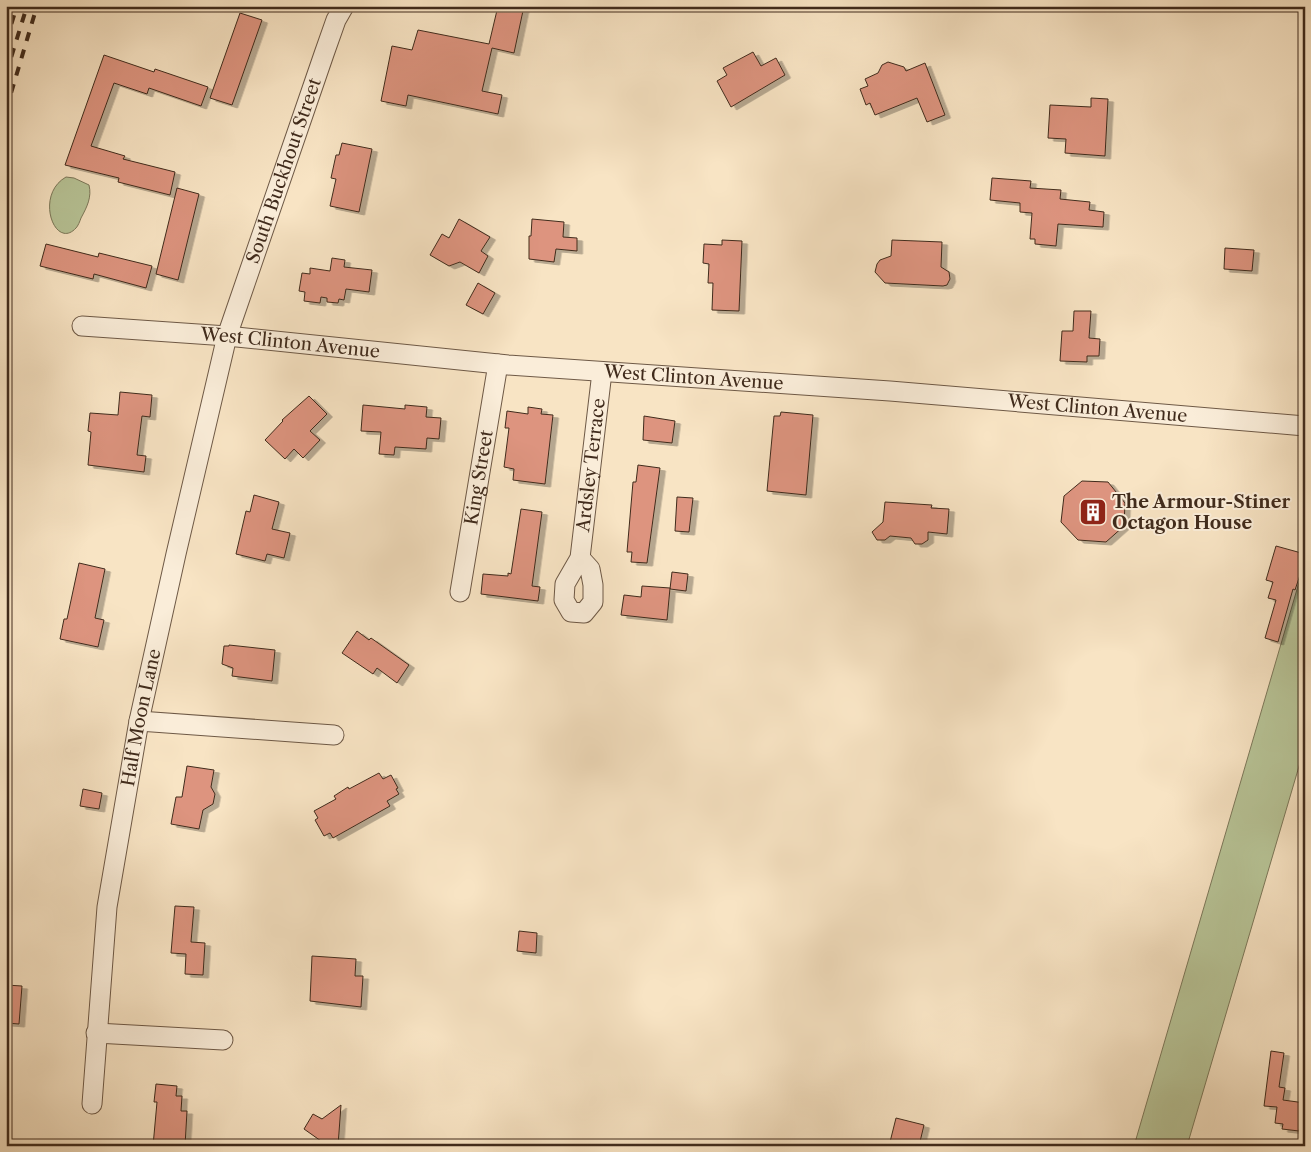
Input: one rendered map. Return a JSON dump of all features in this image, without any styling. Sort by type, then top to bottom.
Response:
[{"type":"street","name":"South Buckhout Street","points":[[227,336],[336,20],[344,6]]},
{"type":"street","name":"West Clinton Avenue","points":[[82,326],[227,336],[498,364],[890,391],[1305,426]]},
{"type":"street","name":"Half Moon Lane","points":[[92,1104],[107,907],[139,721],[227,336]]},
{"type":"street","name":"King Street","points":[[460,592],[498,364]]},
{"type":"street","name":"Ardsley Terrace","points":[[580,558],[602,372]]},
{"type":"street","points":[[139,721],[334,735]]},
{"type":"street","points":[[96,1033],[223,1040]]},
{"type":"green space","points":[[66,177],[74,178],[89,185],[90,189],[88,202],[79,223],[76,228],[68,233],[61,232],[55,227],[51,218],[50,207],[51,196],[56,185]]},
{"type":"green space","points":[[1305,562],[1305,746],[1187,1146],[1134,1146]]},
{"type":"building","points":[[498,6],[524,6],[514,53],[492,48],[482,91],[502,95],[498,114],[408,95],[406,106],[381,101],[392,46],[412,50],[418,30],[489,44]]},
{"type":"building","points":[[240,13],[262,20],[232,105],[210,98]]},
{"type":"building","points":[[753,52],[761,66],[776,58],[785,75],[731,107],[717,81],[727,75],[723,68]]},
{"type":"building","points":[[104,55],[154,72],[155,69],[208,87],[201,106],[149,88],[147,94],[114,83],[91,146],[125,156],[123,159],[175,172],[170,195],[118,182],[119,178],[65,165]]},
{"type":"building","points":[[888,62],[904,67],[906,71],[925,63],[945,115],[927,122],[917,98],[875,115],[870,103],[866,105],[860,89],[868,86],[865,79],[878,73],[882,65]]},
{"type":"building","points":[[1091,98],[1108,99],[1105,156],[1065,153],[1066,139],[1048,138],[1050,105],[1091,107]]},
{"type":"building","points":[[342,143],[372,149],[359,212],[330,206],[336,179],[331,178],[336,155],[339,155]]},
{"type":"building","points":[[992,178],[1031,181],[1030,188],[1061,190],[1060,199],[1090,202],[1089,210],[1104,212],[1103,227],[1058,224],[1056,246],[1035,244],[1035,239],[1030,239],[1032,213],[1020,212],[1020,203],[990,200]]},
{"type":"building","points":[[177,188],[199,194],[178,280],[156,274]]},
{"type":"building","points":[[459,219],[490,237],[481,251],[488,256],[479,273],[460,262],[449,266],[430,255],[442,234],[449,238]]},
{"type":"building","points":[[532,219],[564,222],[563,237],[577,238],[577,251],[556,249],[554,262],[529,259],[529,236],[531,236]]},
{"type":"building","points":[[722,240],[742,241],[739,311],[712,310],[713,283],[708,283],[709,264],[703,263],[704,244],[722,245]]},
{"type":"building","points":[[892,240],[942,242],[941,267],[949,272],[950,279],[947,285],[885,283],[875,272],[880,260],[891,256]]},
{"type":"building","points":[[46,244],[98,257],[99,253],[152,266],[146,288],[94,274],[93,279],[40,266]]},
{"type":"building","points":[[1225,248],[1254,250],[1252,271],[1224,269]]},
{"type":"building","points":[[332,258],[345,260],[344,267],[372,270],[369,292],[346,289],[344,300],[339,299],[338,303],[327,302],[327,298],[321,297],[320,303],[304,301],[305,292],[299,291],[302,273],[310,274],[310,268],[330,271]]},
{"type":"building","points":[[478,283],[495,293],[483,314],[466,305]]},
{"type":"building","points":[[1074,311],[1091,311],[1089,338],[1100,339],[1099,356],[1087,356],[1087,362],[1060,361],[1062,331],[1073,331]]},
{"type":"building","points":[[120,392],[152,395],[150,417],[142,416],[137,455],[146,456],[144,472],[88,465],[91,432],[88,431],[90,413],[118,415]]},
{"type":"building","points":[[309,396],[327,414],[310,431],[320,440],[303,458],[294,449],[285,459],[265,440],[282,420]]},
{"type":"building","points":[[363,405],[405,409],[405,405],[427,407],[426,417],[441,418],[439,439],[427,438],[426,449],[395,447],[394,455],[379,454],[381,432],[361,431]]},
{"type":"building","points":[[528,407],[542,409],[541,414],[553,415],[545,484],[513,480],[514,469],[504,467],[509,428],[505,428],[507,411],[528,414]]},
{"type":"building","points":[[781,412],[813,415],[806,495],[767,491],[774,416],[780,416]]},
{"type":"building","points":[[644,416],[675,421],[672,443],[643,440]]},
{"type":"building","points":[[638,465],[660,468],[647,563],[631,562],[632,552],[627,552],[633,482],[636,482]]},
{"type":"building","name":"The Armour-Stiner Octagon House","points":[[1082,481],[1108,482],[1125,503],[1124,526],[1106,542],[1078,540],[1061,522],[1064,496]]},
{"type":"building","points":[[254,495],[279,502],[272,529],[290,533],[284,558],[267,554],[265,561],[236,554],[246,511],[250,512]]},
{"type":"building","points":[[677,497],[693,498],[689,532],[675,531]]},
{"type":"building","points":[[885,502],[932,505],[931,508],[949,509],[947,534],[928,532],[928,540],[922,544],[915,544],[911,538],[890,536],[885,540],[877,540],[872,532],[883,522]]},
{"type":"building","points":[[521,509],[542,512],[532,586],[540,587],[538,601],[481,594],[483,574],[508,576],[508,573],[511,574]]},
{"type":"building","points":[[1276,546],[1305,554],[1305,560],[1295,590],[1293,589],[1278,642],[1265,638],[1276,600],[1268,598],[1273,582],[1266,580]]},
{"type":"building","points":[[79,563],[105,569],[95,618],[104,620],[98,647],[60,639],[64,619],[67,619]]},
{"type":"building","points":[[672,572],[688,574],[686,591],[670,589]]},
{"type":"building","points":[[642,586],[670,588],[667,620],[621,615],[624,595],[641,597]]},
{"type":"building","points":[[357,631],[369,640],[371,638],[409,665],[397,683],[377,668],[373,674],[342,653]]},
{"type":"building","points":[[224,646],[275,650],[272,681],[232,676],[233,668],[222,664]]},
{"type":"building","points":[[187,766],[214,770],[211,787],[215,794],[213,804],[203,810],[199,829],[171,824],[176,797],[182,797]]},
{"type":"building","points":[[379,773],[383,779],[391,775],[398,788],[396,789],[399,794],[387,801],[390,806],[333,838],[330,833],[324,836],[315,820],[318,818],[314,811],[336,799],[334,796],[348,787],[349,789]]},
{"type":"building","points":[[83,789],[102,793],[99,809],[80,806]]},
{"type":"building","points":[[175,906],[194,907],[191,942],[205,943],[203,975],[185,974],[186,954],[171,953]]},
{"type":"building","points":[[519,931],[537,933],[536,953],[517,951]]},
{"type":"building","points":[[312,956],[356,959],[355,976],[363,976],[361,1007],[310,1001]]},
{"type":"building","points":[[6,985],[22,986],[19,1024],[6,1023]]},
{"type":"building","points":[[1271,1051],[1284,1053],[1279,1087],[1285,1088],[1283,1100],[1305,1103],[1305,1127],[1300,1126],[1299,1131],[1282,1129],[1283,1124],[1275,1123],[1277,1107],[1264,1106]]},
{"type":"building","points":[[156,1084],[177,1086],[176,1096],[182,1096],[181,1111],[187,1111],[185,1146],[153,1146],[157,1102],[154,1102]]},
{"type":"building","points":[[341,1105],[338,1146],[321,1146],[321,1141],[304,1129],[313,1114],[322,1119]]},
{"type":"building","points":[[896,1118],[924,1125],[919,1146],[889,1146]]},
{"type":"railway","points":[[6,15],[9,6]]},
{"type":"railway","points":[[6,41],[17,6]]},
{"type":"railway","points":[[6,74],[27,6]]},
{"type":"railway","points":[[6,110],[37,6]]},
{"type":"place","name":"The Armour-Stiner Octagon House","points":[[1093,512]]}]
